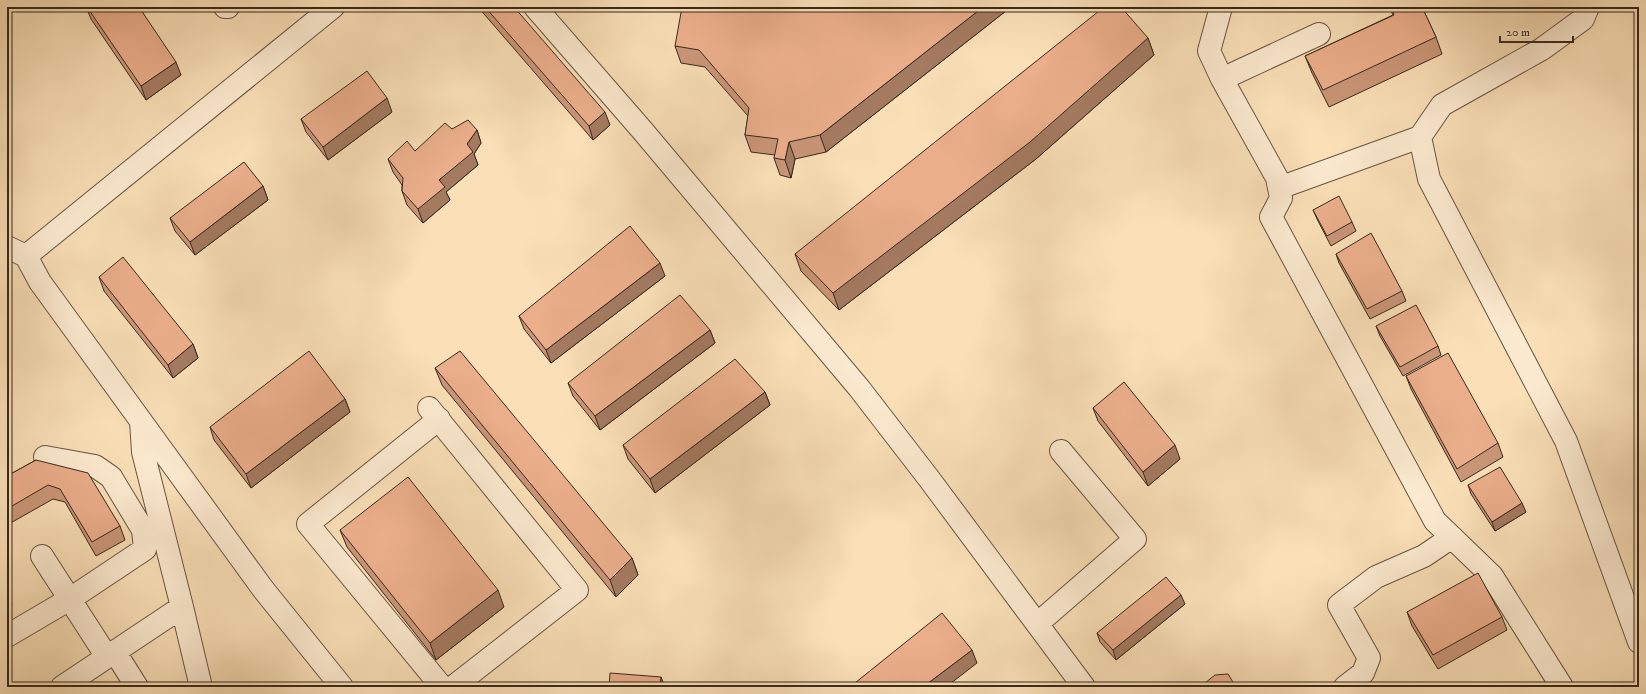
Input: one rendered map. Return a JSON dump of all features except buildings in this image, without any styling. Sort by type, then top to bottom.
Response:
[{"type":"street","points":[[333,7],[16,252],[40,282],[263,589],[342,687]]},
{"type":"street","points":[[535,7],[642,130],[859,388],[930,480],[1084,687]]},
{"type":"street","points":[[1221,7],[1209,51],[1222,80],[1277,178],[1281,198],[1271,217],[1435,521],[1492,576],[1562,687]]},
{"type":"street","points":[[1279,188],[1420,137],[1442,105],[1542,50],[1584,19],[1588,7]]},
{"type":"street","points":[[1222,80],[1319,34]]},
{"type":"street","points":[[1420,137],[1429,179],[1566,441],[1639,642]]},
{"type":"street","points":[[442,687],[308,524],[434,413],[577,590],[453,687]]},
{"type":"street","points":[[141,421],[143,452],[182,607],[200,687]]},
{"type":"street","points":[[1037,624],[1136,539],[1061,451]]},
{"type":"street","points":[[7,636],[70,599],[145,549],[143,530],[111,477],[95,466],[46,457]]},
{"type":"street","points":[[1345,687],[1363,673],[1369,658],[1339,605],[1376,578],[1424,556],[1452,537]]},
{"type":"street","points":[[42,556],[70,599],[137,687]]},
{"type":"street","points":[[62,687],[182,607]]}]
